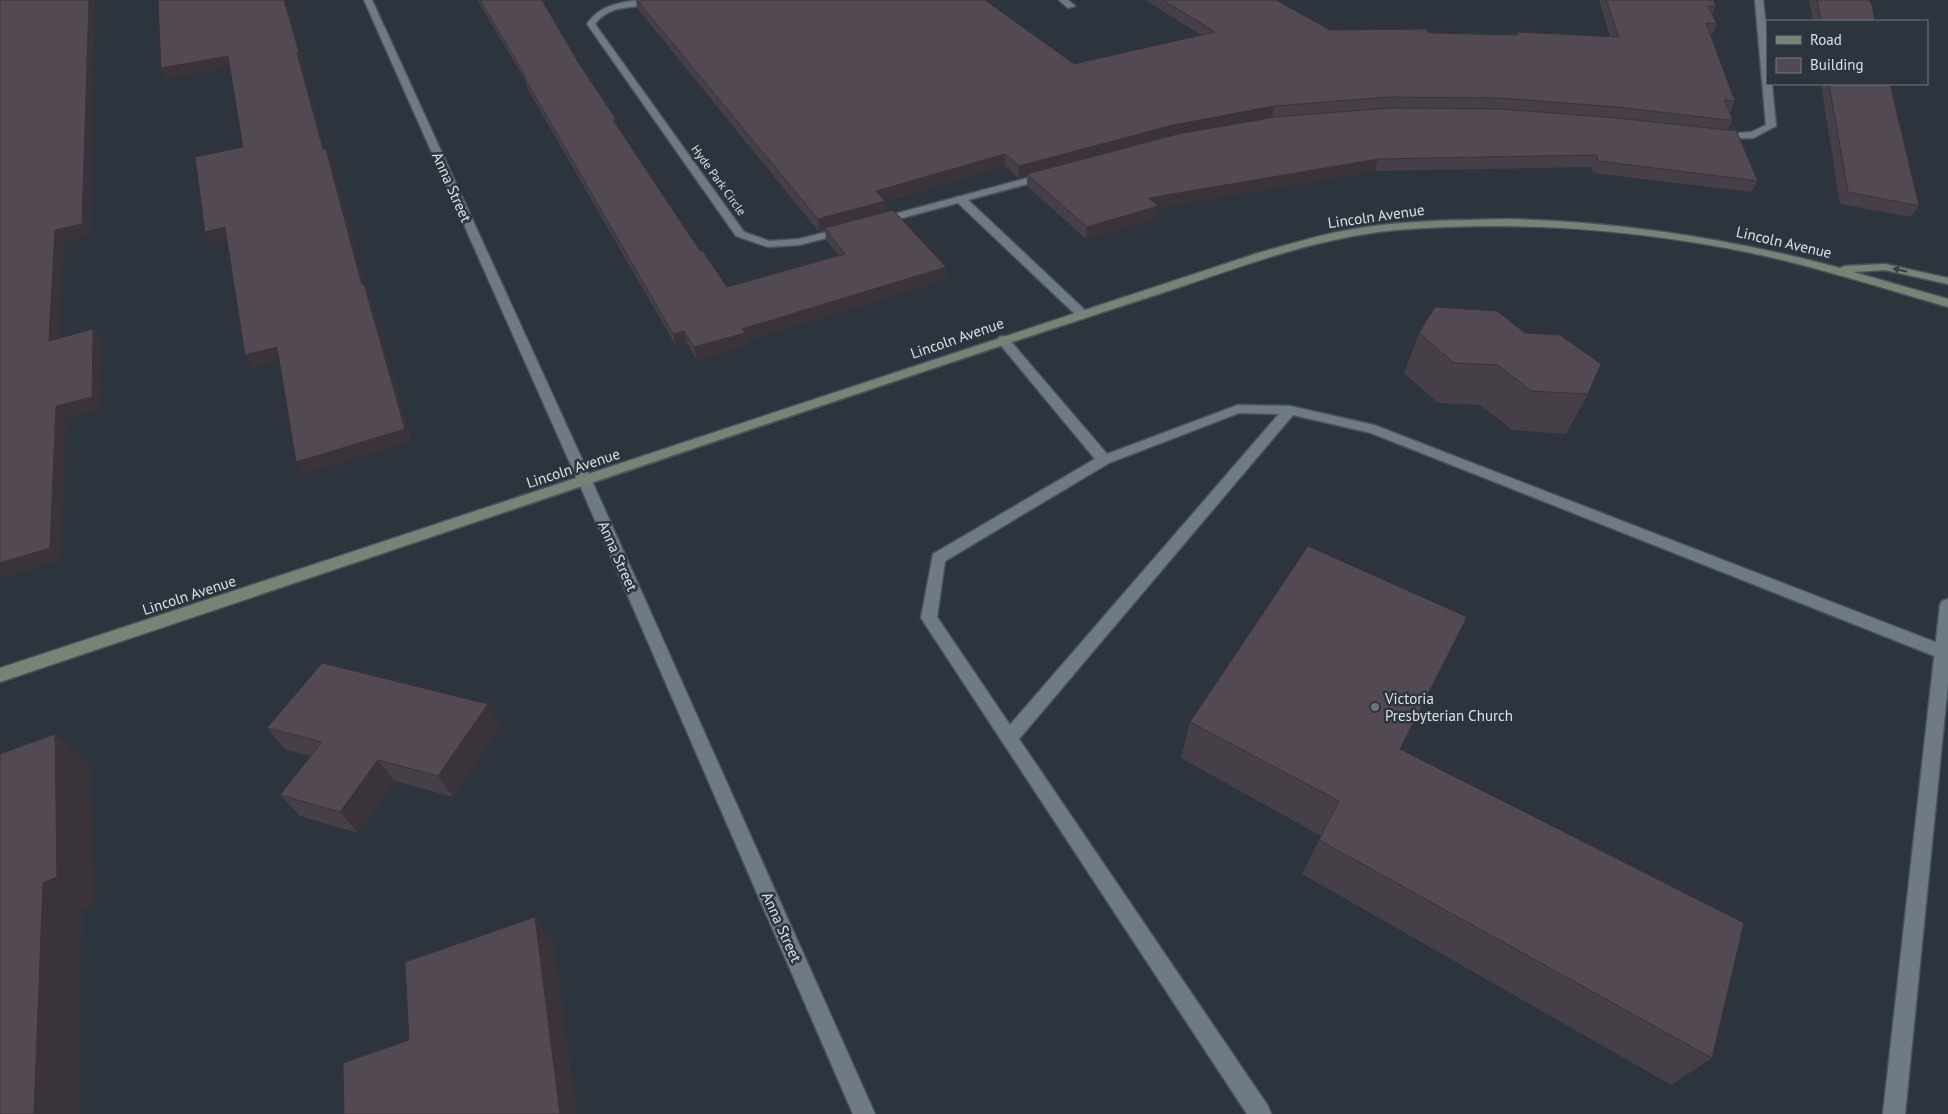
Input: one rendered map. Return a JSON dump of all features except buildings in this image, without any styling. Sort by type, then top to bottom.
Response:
[{"type":"street","name":"Anna Street","points":[[368,0],[585,481],[864,1114]]},
{"type":"street","name":"Hyde Park Circle","points":[[653,0],[610,9],[595,16],[591,24],[740,234],[768,244],[799,242],[1054,174]]},
{"type":"street","points":[[1063,0],[1071,6]]},
{"type":"street","points":[[1759,0],[1766,73]]},
{"type":"street","points":[[1704,135],[1722,137],[1753,135],[1771,126],[1767,85]]},
{"type":"street","points":[[961,200],[1082,314]]},
{"type":"street","name":"Lincoln Avenue","points":[[0,675],[1082,314],[1291,247],[1358,232],[1426,225],[1500,222],[1620,229],[1682,237],[1759,252],[1948,303]]},
{"type":"street","points":[[1831,270],[1885,267],[1948,281]]},
{"type":"street","points":[[1003,340],[1104,460]]},
{"type":"street","points":[[1260,1114],[929,618],[938,558],[1104,460],[1238,409],[1290,410],[1374,429],[1943,652]]},
{"type":"street","points":[[1010,737],[1290,410]]},
{"type":"street","points":[[1894,1114],[1948,605]]},
{"type":"place","name":"Victoria Presbyterian Church","points":[[1375,707]]}]
